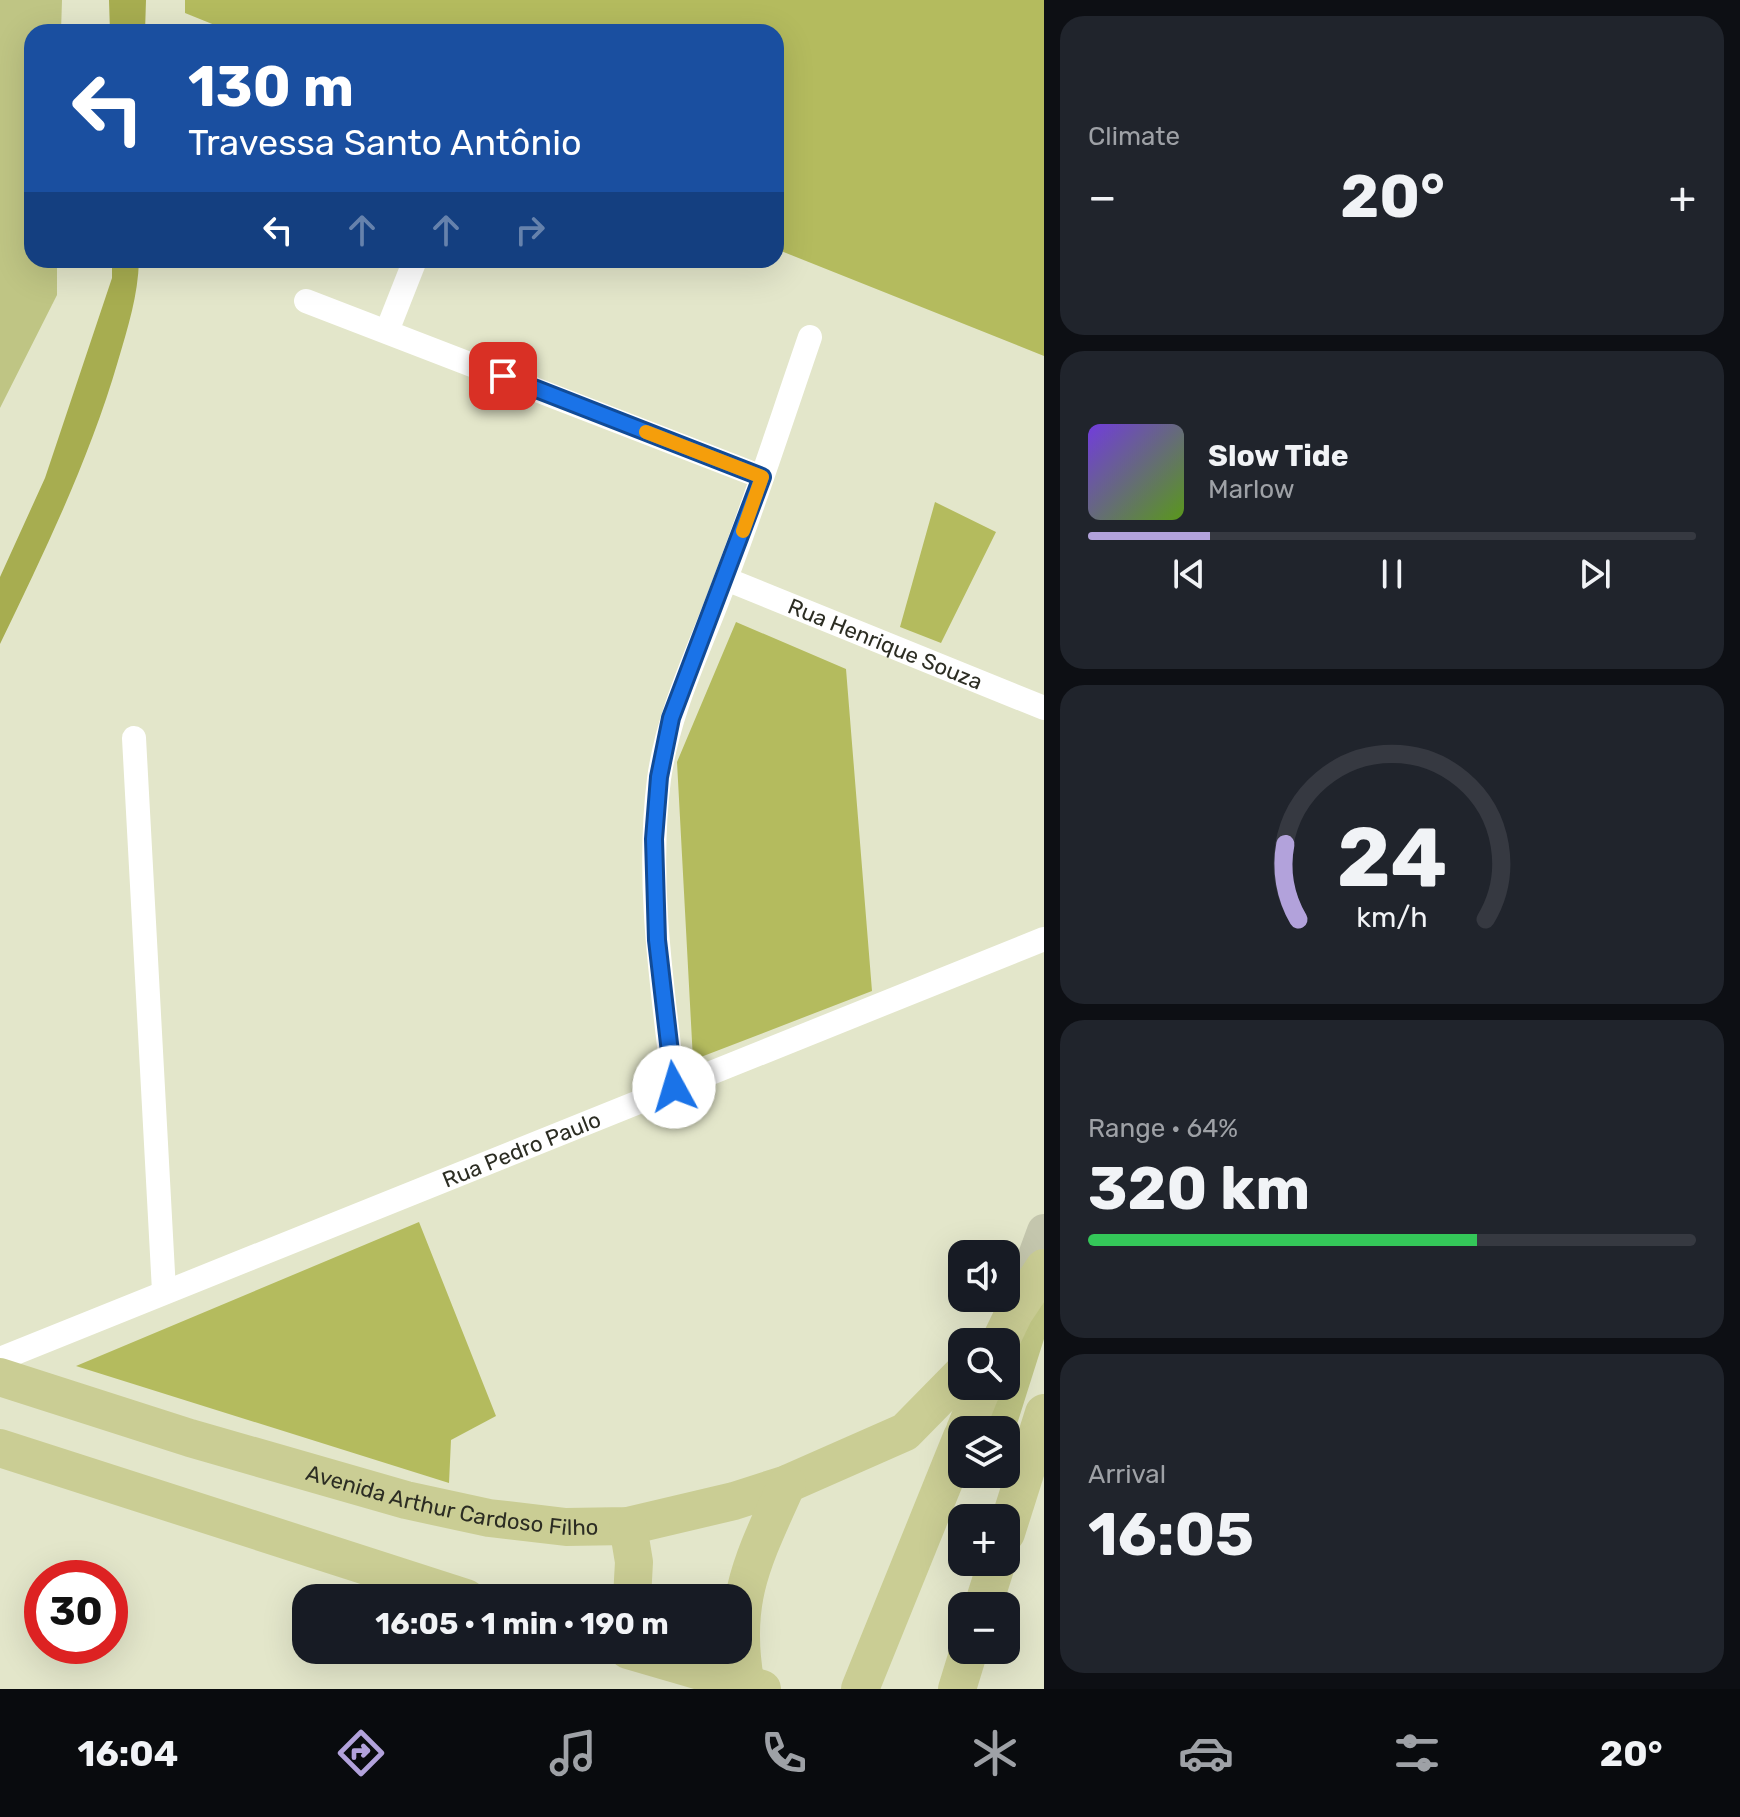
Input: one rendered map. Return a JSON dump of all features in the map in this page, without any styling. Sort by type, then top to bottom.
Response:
[{"type":"main road","points":[[1005,1328],[1044,1231]]},
{"type":"main road","points":[[1006,1328],[1044,1268]]},
{"type":"main road","name":"Avenida Arthur Cardoso Filho","points":[[0,1377],[190,1438],[406,1500],[489,1518],[566,1527],[628,1526],[734,1501],[787,1484],[905,1432],[948,1388]]},
{"type":"main road","points":[[1015,1504],[1044,1413]]},
{"type":"main road","points":[[0,1448],[423,1584]]},
{"type":"main road","points":[[860,1689],[948,1472]]},
{"type":"main road","points":[[754,1688],[739,1651],[741,1608],[749,1570],[787,1484]]},
{"type":"main road","points":[[628,1526],[634,1562],[633,1584]]},
{"type":"main road","points":[[674,1664],[754,1688]]},
{"type":"main road","points":[[957,1689],[965,1664]]},
{"type":"street","points":[[387,331],[412,268]]},
{"type":"street","points":[[306,301],[762,477]]},
{"type":"street","points":[[674,1087],[657,940],[654,839],[658,793],[671,718],[726,579],[810,337]]},
{"type":"street","name":"Rua Henrique Souza","points":[[726,579],[1044,708]]},
{"type":"street","points":[[134,738],[164,1291]]},
{"type":"street","name":"Rua Pedro Paulo","points":[[0,1359],[1044,939]]},
{"type":"shaded area","points":[[0,0],[62,0],[61,24],[24,24],[24,268],[57,268],[57,295],[0,408]]},
{"type":"shaded area","points":[[109,0],[146,0],[145,24],[110,24]]},
{"type":"shaded area","points":[[185,0],[1044,0],[1044,356],[784,252],[784,24],[212,24],[185,13]]},
{"type":"shaded area","points":[[112,268],[138,268],[135,299],[122,348],[80,470],[0,644],[0,577],[45,478],[112,278]]},
{"type":"shaded area","points":[[935,502],[996,532],[941,643],[900,627]]},
{"type":"shaded area","points":[[736,622],[846,669],[872,991],[693,1060],[677,762]]},
{"type":"shaded area","points":[[419,1222],[496,1416],[451,1440],[449,1483],[76,1366]]},
{"type":"shaded area","points":[[1044,1294],[1044,1339],[1020,1416],[982,1416],[987,1400],[1020,1400],[1020,1331]]},
{"type":"slow traffic","points":[[646,432],[762,477],[743,531]]},
{"type":"route","points":[[503,376],[762,477],[671,718],[659,777],[654,839],[657,940],[674,1087]]}]
